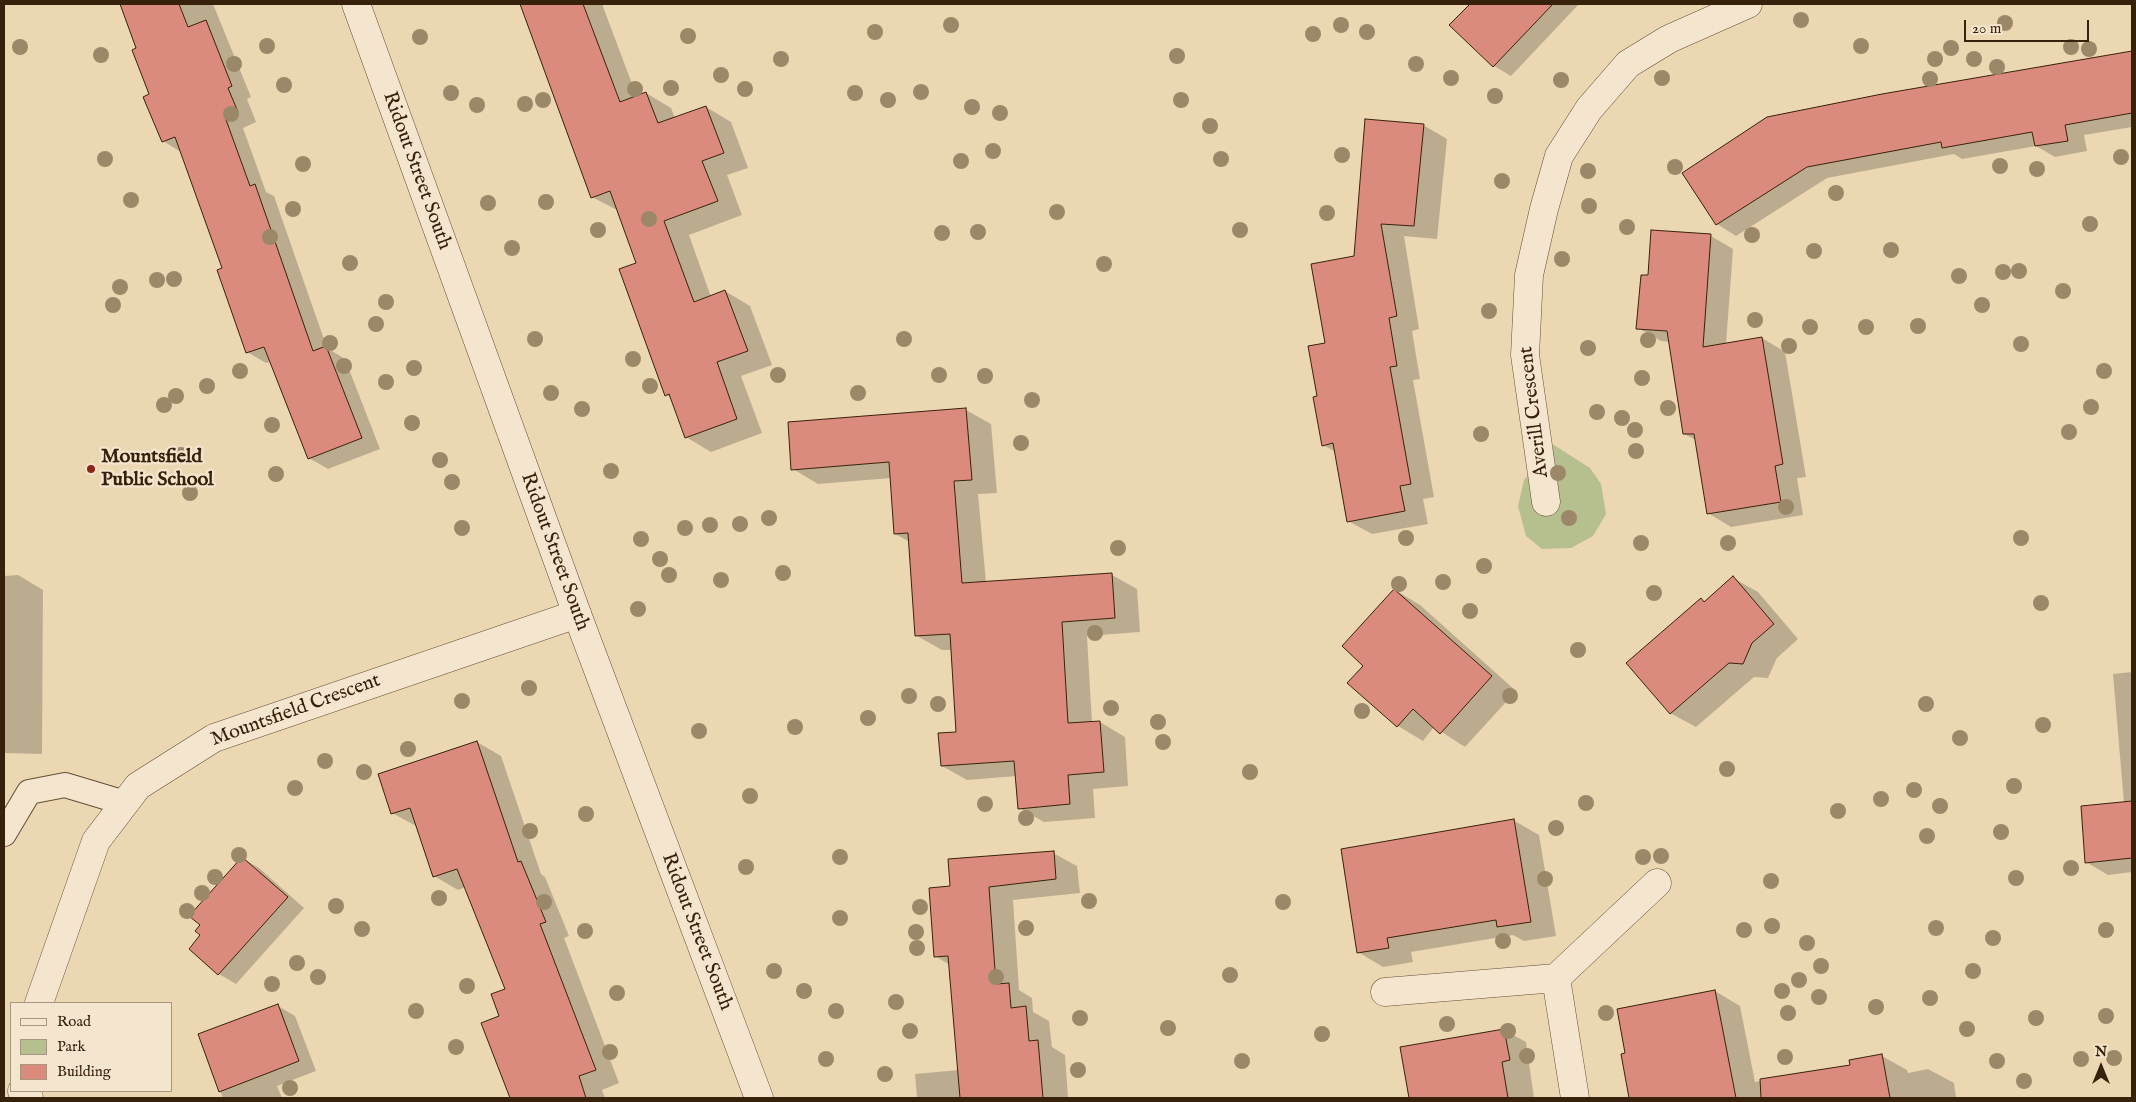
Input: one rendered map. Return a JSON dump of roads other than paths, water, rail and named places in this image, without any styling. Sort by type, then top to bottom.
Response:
[{"type":"street","name":"Ridout Street South","points":[[356,4],[577,614],[759,1098]]},
{"type":"street","name":"Averill Crescent","points":[[1546,502],[1525,355],[1529,275],[1544,209],[1560,156],[1588,109],[1628,64],[1669,39],[1748,4]]},
{"type":"street","name":"Mountsfield Crescent","points":[[40,1002],[96,841],[138,786],[214,738],[577,614]]},
{"type":"street","points":[[1385,992],[1556,978],[1657,883]]},
{"type":"street","points":[[1556,978],[1576,1098]]},
{"type":"lane","points":[[4,798],[65,785],[126,803]]},
{"type":"lane","points":[[4,834],[29,792]]},
{"type":"place","name":"Mountsfield Public School","points":[[91,469]]}]
